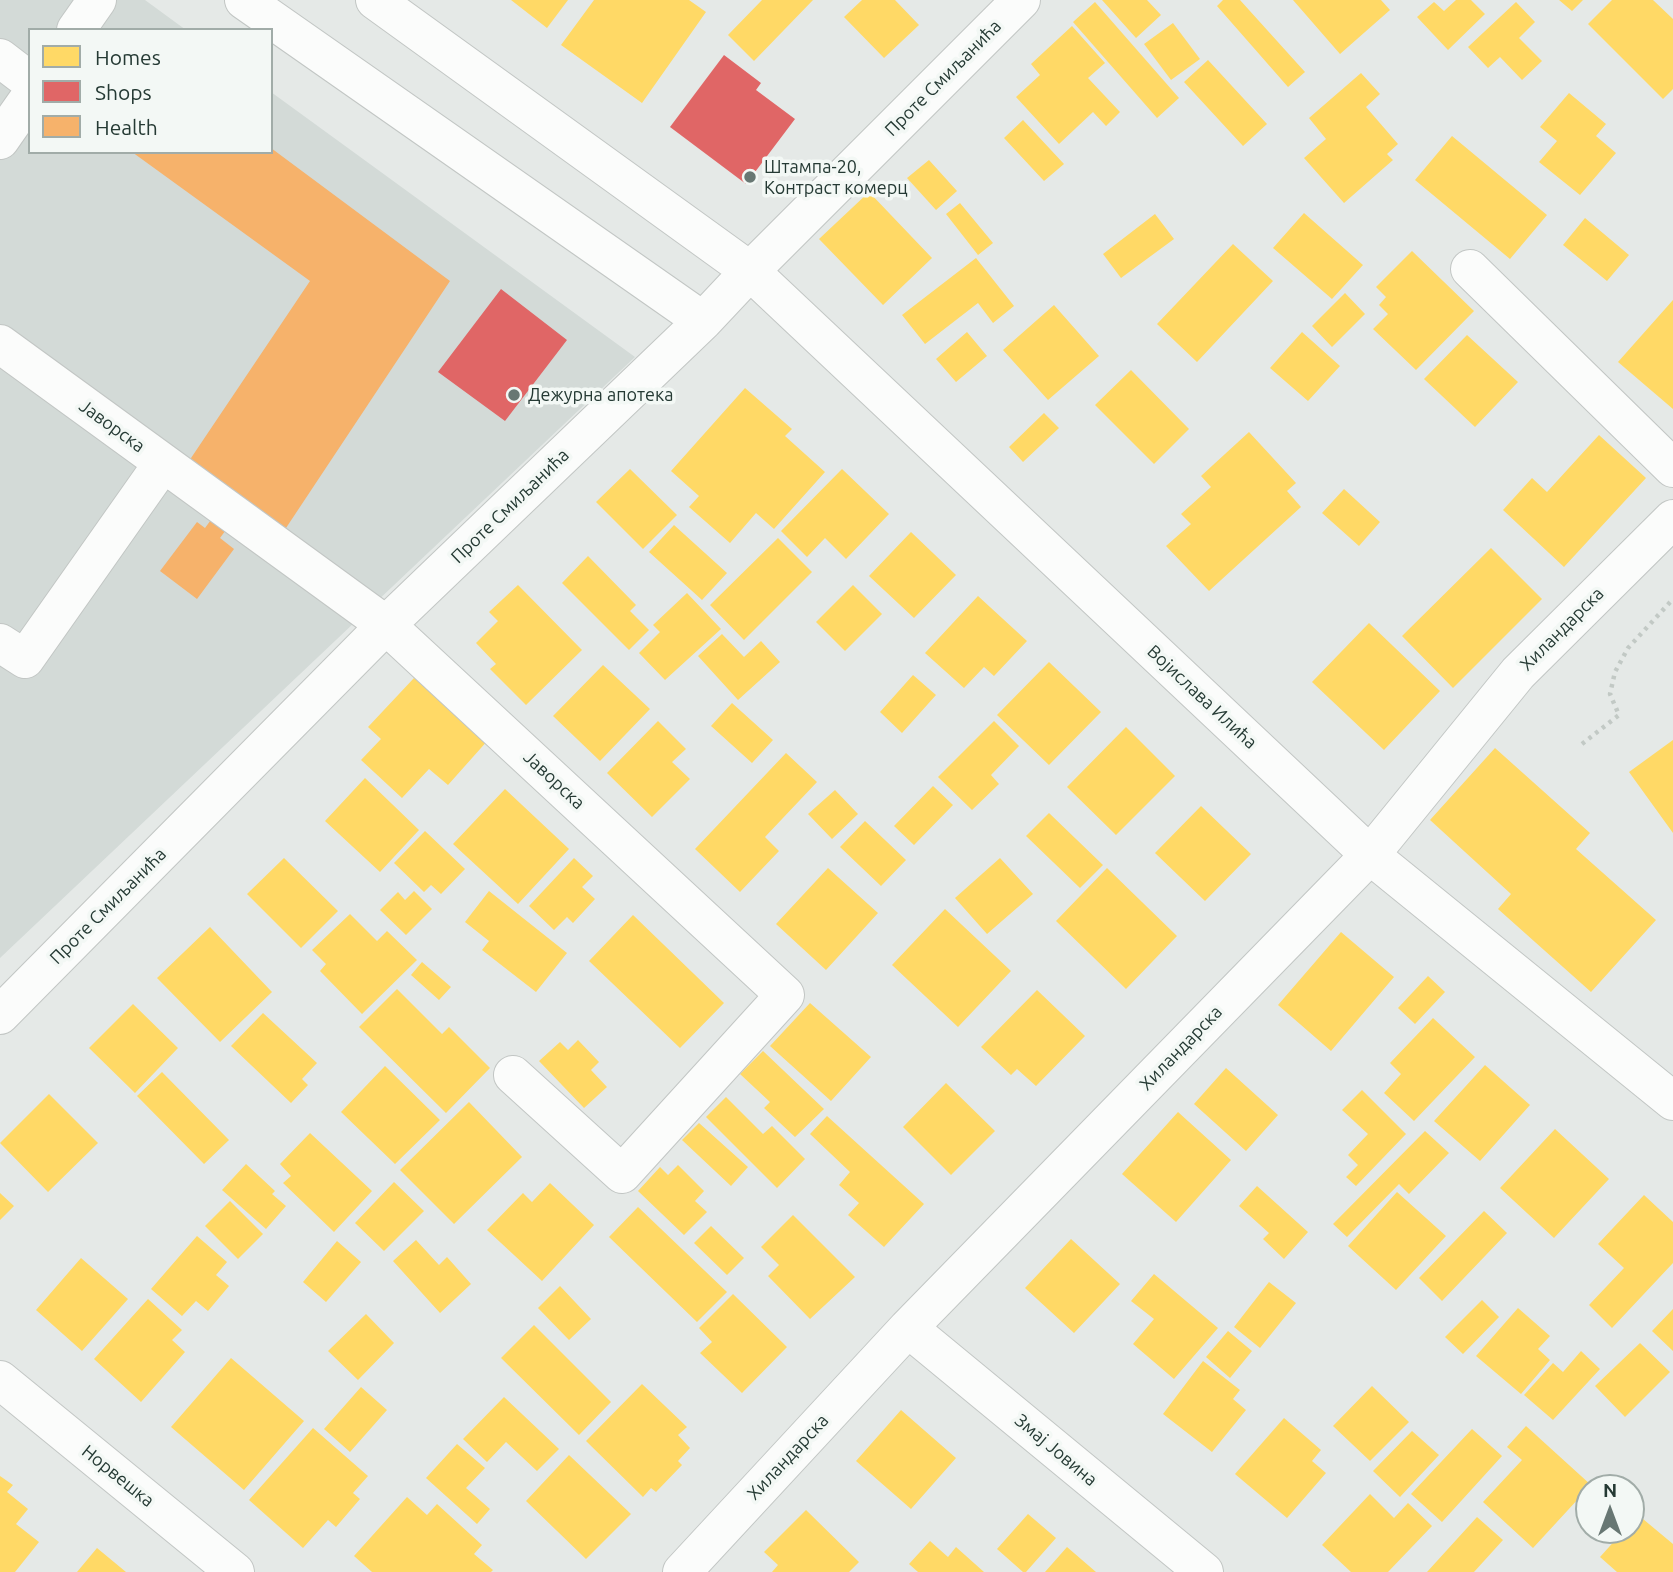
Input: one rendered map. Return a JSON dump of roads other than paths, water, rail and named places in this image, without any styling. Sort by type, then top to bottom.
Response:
[{"type":"street","points":[[77,28],[97,0]]},
{"type":"street","points":[[244,0],[703,321]]},
{"type":"street","name":"Војислава Илића","points":[[375,0],[750,271],[1370,855],[1673,1101]]},
{"type":"street","name":"Проте Смиљанића","points":[[0,1015],[386,625],[703,321],[1021,0]]},
{"type":"street","points":[[0,58],[28,79]]},
{"type":"street","points":[[0,140],[28,100]]},
{"type":"street","points":[[1470,270],[1673,468]]},
{"type":"street","name":"Јаворска","points":[[0,344],[386,625],[785,995],[622,1174],[513,1075]]},
{"type":"street","points":[[0,643],[25,659],[163,463]]},
{"type":"street","name":"Хиландарска","points":[[682,1572],[908,1328],[1370,855],[1518,673],[1673,519]]},
{"type":"street","name":"Змај Јовина","points":[[908,1328],[1204,1572]]},
{"type":"street","name":"Норвешка","points":[[0,1380],[235,1572]]},
{"type":"place","name":"Штампа-20, Контраст комерц","points":[[750,177]]},
{"type":"place","name":"Дежурна апотека","points":[[514,395]]}]
